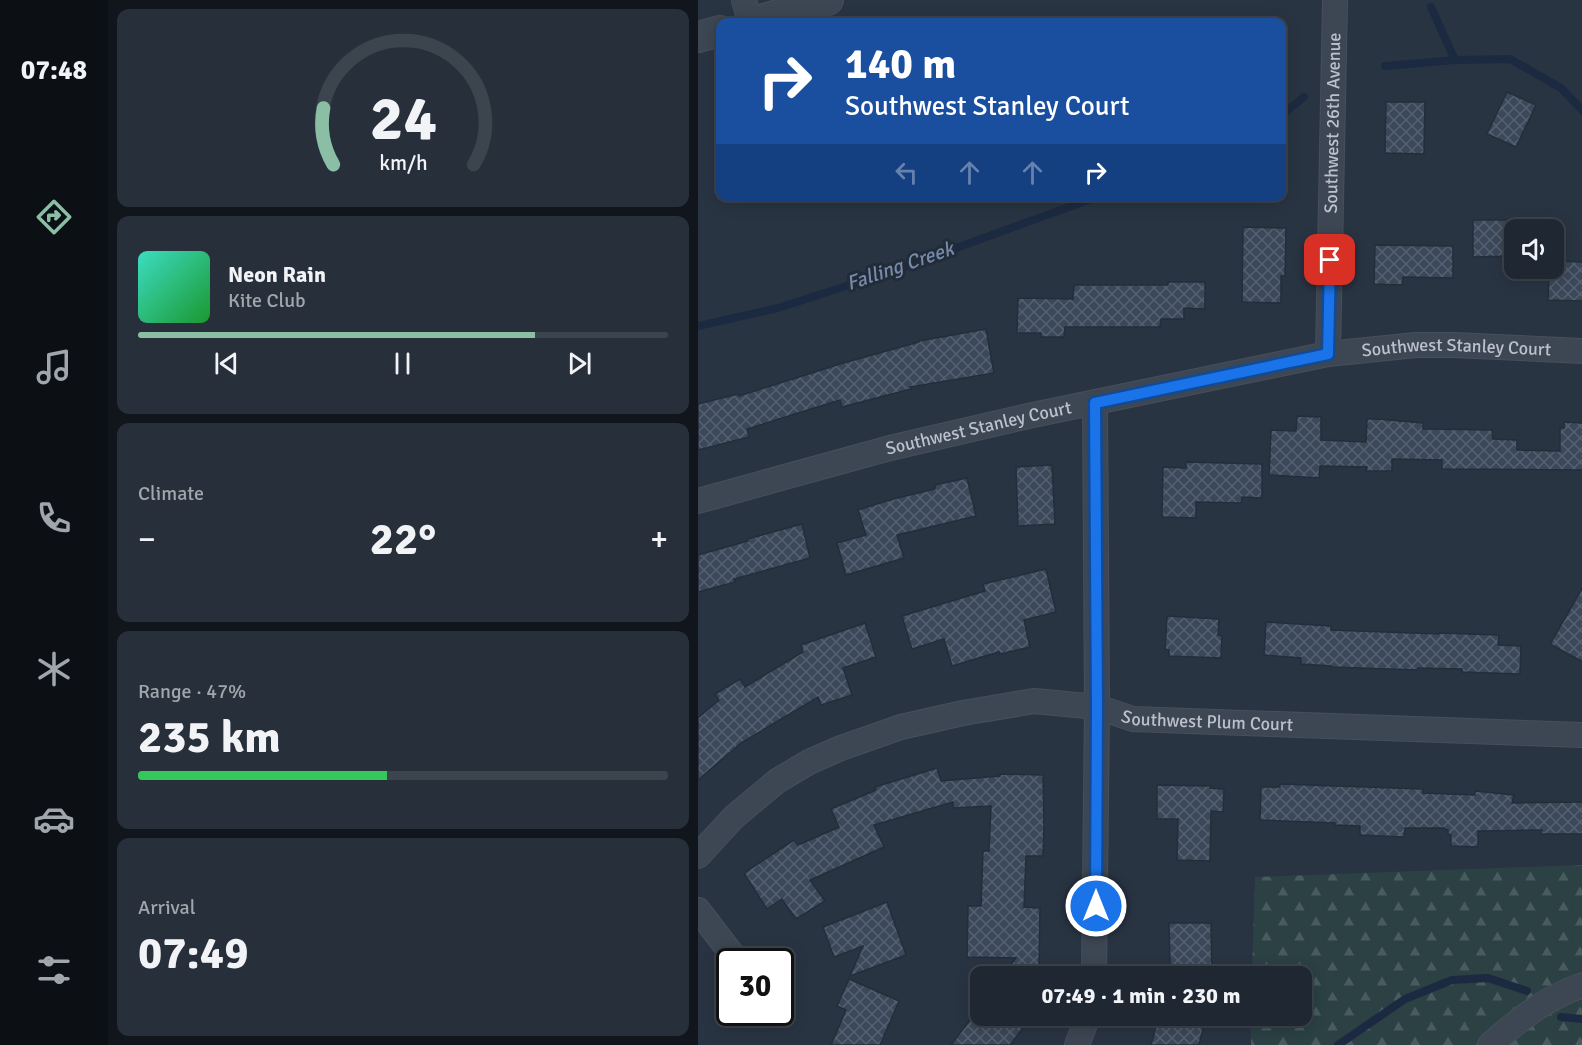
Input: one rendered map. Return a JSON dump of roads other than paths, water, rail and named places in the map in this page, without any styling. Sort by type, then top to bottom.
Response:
[{"type":"street","points":[[744,0],[751,18]]},
{"type":"street","points":[[766,18],[828,0]]},
{"type":"street","name":"Southwest 26th Avenue","points":[[1328,354],[1335,0]]},
{"type":"street","points":[[698,38],[716,32]]},
{"type":"street","name":"Southwest Stanley Court","points":[[698,501],[890,448],[1028,416],[1328,354],[1416,345],[1583,351]]},
{"type":"street","points":[[1094,966],[1097,707],[1095,403]]},
{"type":"street","name":"Southwest Plum Court","points":[[698,856],[734,817],[778,781],[809,762],[901,727],[963,713],[1034,701],[1097,707],[1133,719],[1583,735]]},
{"type":"street","points":[[698,910],[727,948]]},
{"type":"street","points":[[1490,1045],[1517,1021],[1560,993],[1583,985]]},
{"type":"street","points":[[1077,1045],[1084,1026]]},
{"type":"waterway","points":[[1431,7],[1455,60]]},
{"type":"waterway","points":[[1385,66],[1455,60],[1510,59],[1561,88],[1583,111]]},
{"type":"waterway","name":"Falling Creek","points":[[1286,112],[1304,97]]},
{"type":"waterway","name":"Falling Creek","points":[[698,326],[778,308],[893,271],[1085,201]]},
{"type":"waterway","points":[[1338,1045],[1405,999],[1452,980],[1488,978],[1527,991]]},
{"type":"waterway","points":[[1561,1017],[1583,1019]]}]
